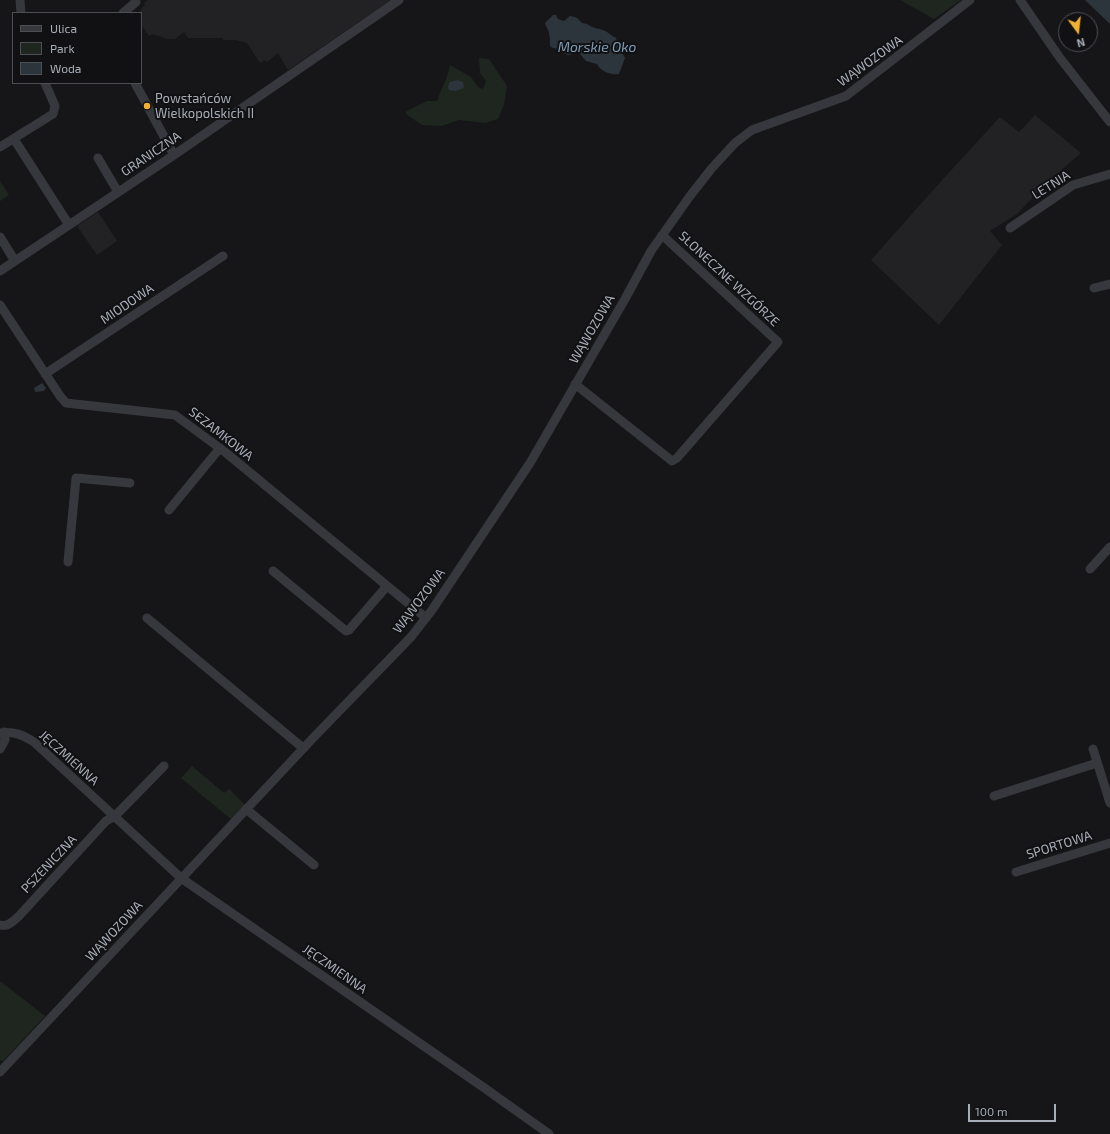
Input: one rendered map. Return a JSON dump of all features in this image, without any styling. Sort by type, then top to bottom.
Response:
[{"type":"street","points":[[20,0],[21,12]]},
{"type":"street","name":"GRANICZNA","points":[[0,271],[174,155],[399,0]]},
{"type":"street","name":"WĄWOZOWA","points":[[0,1072],[303,748],[411,637],[426,618],[530,463],[625,299],[651,251],[712,168],[735,143],[752,130],[846,96],[970,0]]},
{"type":"street","points":[[1020,0],[1060,58],[1110,122]]},
{"type":"street","points":[[124,12],[137,1]]},
{"type":"street","points":[[0,147],[52,114],[55,110],[54,102],[45,84]]},
{"type":"street","points":[[136,84],[174,155]]},
{"type":"street","points":[[14,138],[69,225]]},
{"type":"street","points":[[98,158],[118,192]]},
{"type":"street","name":"LETNIA","points":[[1010,228],[1073,185],[1110,174]]},
{"type":"street","name":"SŁONECZNE WZGÓRZE","points":[[575,384],[672,461],[778,342],[662,235]]},
{"type":"street","points":[[0,238],[15,261]]},
{"type":"street","name":"MIODOWA","points":[[45,374],[223,256]]},
{"type":"street","points":[[1094,288],[1110,284]]},
{"type":"street","name":"SEZAMKOWA","points":[[0,305],[45,374],[66,403],[175,415],[220,448],[426,618]]},
{"type":"street","points":[[169,510],[220,448]]},
{"type":"street","points":[[68,562],[76,478],[130,483]]},
{"type":"street","points":[[1090,569],[1110,547]]},
{"type":"street","points":[[273,571],[346,631],[349,630],[387,586]]},
{"type":"street","points":[[147,618],[303,748]]},
{"type":"street","points":[[0,749],[5,740],[2,733]]},
{"type":"street","name":"JĘCZMIENNA","points":[[2,733],[16,733],[25,736],[34,742],[181,878],[477,1082],[549,1134]]},
{"type":"street","points":[[1093,749],[1110,803]]},
{"type":"street","points":[[994,796],[1098,763]]},
{"type":"street","points":[[115,816],[164,766]]},
{"type":"street","points":[[246,809],[314,865]]},
{"type":"street","name":"PSZENICZNA","points":[[0,925],[3,926],[9,924],[19,916],[106,821],[115,816]]},
{"type":"street","name":"SPORTOWA","points":[[1016,872],[1110,843]]},
{"type":"shaded area","points":[[148,0],[391,0],[288,70],[278,53],[267,62],[265,60],[260,63],[247,43],[236,40],[223,40],[223,38],[188,38],[184,32],[175,39],[168,39],[153,34],[149,36],[142,26],[142,12],[140,12],[145,5],[144,3]]},
{"type":"shaded area","points":[[1035,115],[1081,153],[1046,183],[1017,214],[990,231],[1002,245],[939,325],[871,260],[1000,117],[1019,132]]},
{"type":"shaded area","points":[[98,212],[117,241],[97,255],[77,226]]},
{"type":"green space","points":[[900,0],[961,0],[934,19]]},
{"type":"green space","points":[[479,58],[489,59],[507,86],[504,105],[498,119],[485,123],[459,120],[441,126],[422,125],[407,115],[405,112],[427,101],[437,101],[450,65],[471,77],[478,87],[483,89],[486,81],[480,73]]},
{"type":"green space","points":[[0,181],[9,195],[0,201]]},
{"type":"green space","points":[[192,766],[224,793],[229,789],[246,806],[232,820],[181,778]]},
{"type":"green space","points":[[0,981],[45,1016],[3,1061],[0,1060]]},
{"type":"water","points":[[1085,0],[1110,0],[1110,24],[1098,12]]},
{"type":"water","name":"Morskie Oko","points":[[553,15],[556,15],[558,19],[564,21],[570,16],[575,17],[582,23],[605,31],[616,38],[625,58],[619,74],[604,71],[597,64],[586,61],[580,54],[577,53],[568,55],[563,53],[562,49],[551,47],[549,33],[545,23]]},
{"type":"water","points":[[458,80],[463,82],[464,88],[455,91],[449,90],[448,86],[450,82]]},
{"type":"water","points":[[42,383],[46,388],[44,391],[35,392],[34,388]]},
{"type":"place","name":"Powstańców Wielkopolskich II","points":[[147,106]]}]
